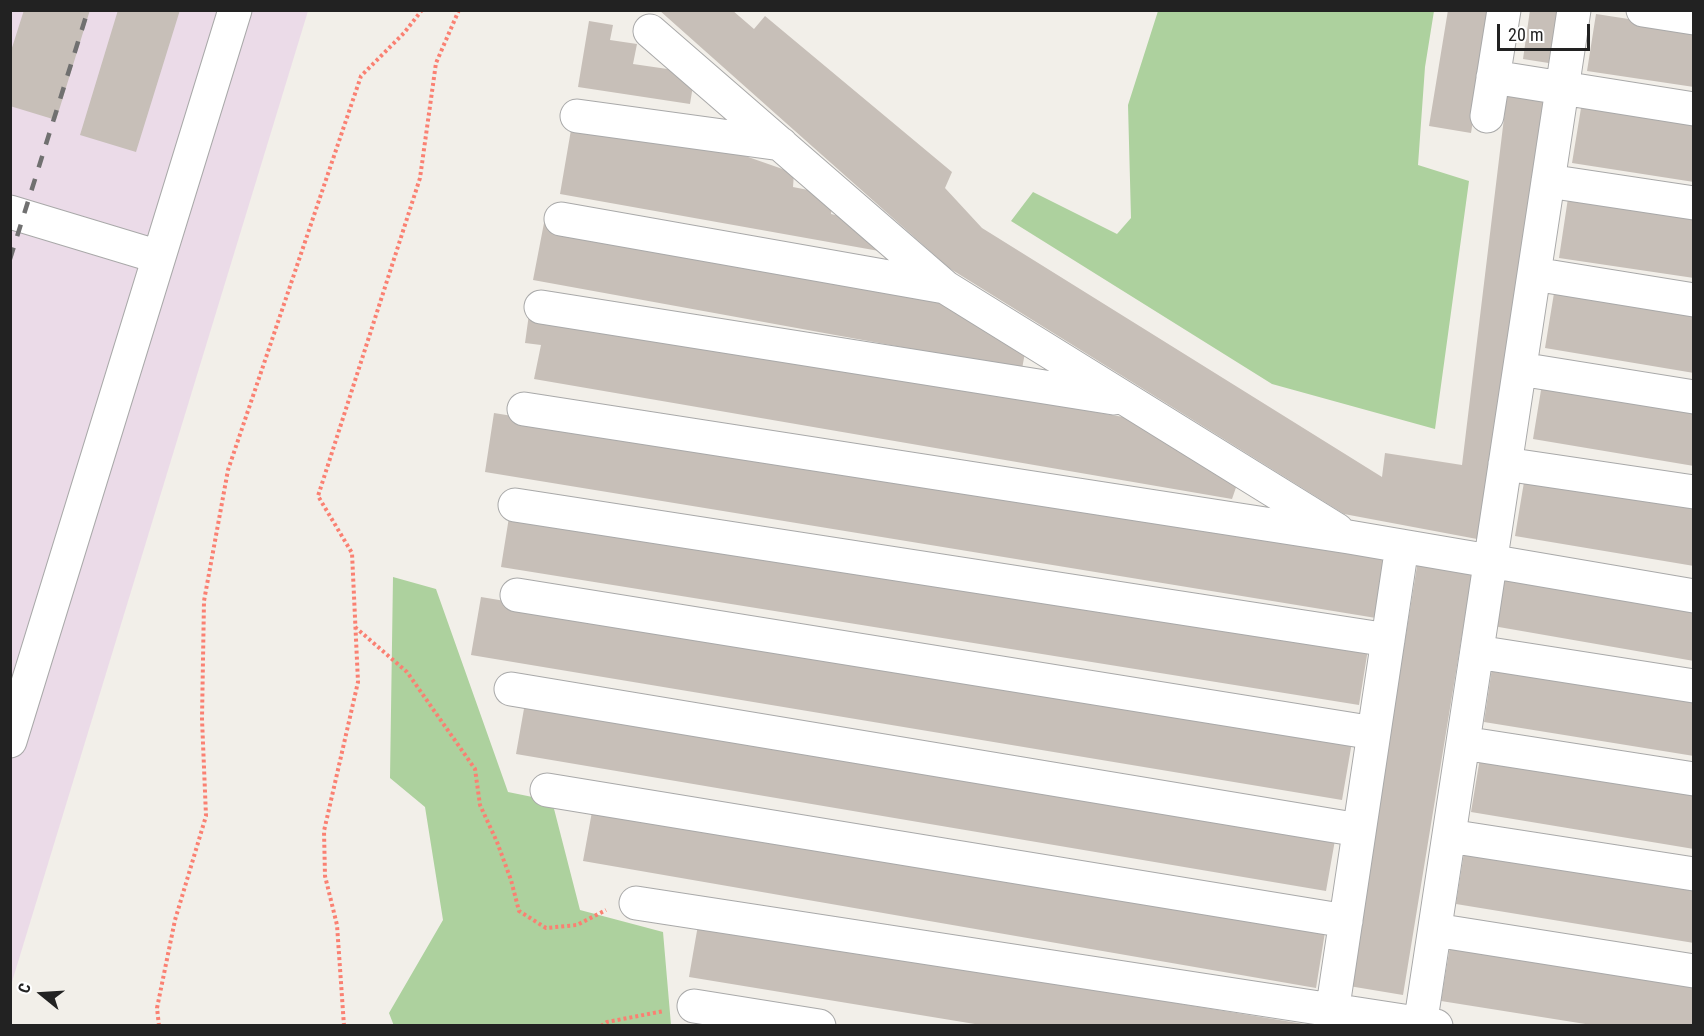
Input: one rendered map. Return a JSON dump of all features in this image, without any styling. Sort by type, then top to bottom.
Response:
[{"type":"lane","points":[[10,741],[235,10]]},
{"type":"lane","points":[[1487,116],[1504,10]]},
{"type":"lane","points":[[636,903],[1331,1018],[1426,1025],[1435,930],[1574,10]]},
{"type":"lane","points":[[1643,10],[1694,18]]},
{"type":"lane","points":[[650,31],[945,288],[1349,537]]},
{"type":"lane","points":[[1493,77],[1694,109]]},
{"type":"lane","points":[[577,116],[781,144]]},
{"type":"lane","points":[[1548,181],[1694,203]]},
{"type":"lane","points":[[10,212],[159,257]]},
{"type":"lane","points":[[561,219],[945,288]]},
{"type":"lane","points":[[1534,274],[1694,300]]},
{"type":"lane","points":[[541,308],[1127,401]]},
{"type":"lane","points":[[1520,369],[1694,397]]},
{"type":"lane","points":[[524,409],[1349,537],[1694,596]]},
{"type":"lane","points":[[1505,464],[1694,492]]},
{"type":"lane","points":[[515,505],[1388,640]]},
{"type":"lane","points":[[1331,1018],[1402,546]]},
{"type":"lane","points":[[517,595],[1374,733]]},
{"type":"lane","points":[[1477,652],[1694,686]]},
{"type":"lane","points":[[512,689],[1359,830]]},
{"type":"lane","points":[[1463,743],[1694,779]]},
{"type":"lane","points":[[547,790],[1346,921]]},
{"type":"lane","points":[[1449,836],[1694,874]]},
{"type":"lane","points":[[1435,930],[1694,971]]},
{"type":"lane","points":[[694,1006],[819,1026]]},
{"type":"path","points":[[159,1026],[157,1008],[175,920],[206,816],[202,719],[204,601],[228,470],[361,76],[404,33],[422,10]]},
{"type":"path","points":[[344,1026],[337,925],[324,876],[324,831],[358,681],[352,553],[318,496],[420,178],[436,63],[459,10]]},
{"type":"path","points":[[355,627],[407,672],[475,769],[480,805],[511,880],[519,911],[546,927],[577,925],[611,908],[636,903]]},
{"type":"path","points":[[601,1026],[607,1022],[694,1006]]},
{"type":"shaded area","points":[[11,11],[308,11],[11,985]]},
{"type":"green space","points":[[1158,11],[1434,11],[1425,67],[1418,165],[1469,181],[1435,429],[1272,384],[1011,221],[1033,192],[1117,234],[1131,218],[1128,105]]},
{"type":"green space","points":[[393,577],[436,589],[508,792],[552,801],[580,910],[663,932],[671,1025],[394,1026],[389,1013],[443,920],[425,807],[390,778]]},
{"type":"building","points":[[24,10],[90,10],[56,120],[10,106],[10,54]]},
{"type":"building","points":[[118,10],[180,10],[136,152],[80,135]]},
{"type":"building","points":[[659,10],[732,10],[754,29],[765,16],[952,172],[945,188],[982,228],[1382,477],[1385,453],[1462,465],[1508,85],[1550,90],[1477,539],[1344,514],[949,268]]},
{"type":"building","points":[[1448,10],[1491,10],[1471,133],[1429,126]]},
{"type":"building","points":[[1530,10],[1563,10],[1555,64],[1523,59]]},
{"type":"building","points":[[1596,14],[1694,29],[1694,87],[1587,71]]},
{"type":"building","points":[[589,21],[613,25],[610,40],[637,44],[633,64],[695,73],[690,104],[578,87]]},
{"type":"building","points":[[1582,102],[1694,120],[1694,182],[1572,163]]},
{"type":"building","points":[[572,124],[708,143],[794,173],[793,187],[833,195],[831,214],[856,220],[879,251],[560,194]]},
{"type":"building","points":[[1568,198],[1694,217],[1694,278],[1559,258]]},
{"type":"building","points":[[544,223],[934,293],[1026,347],[1022,369],[533,280]]},
{"type":"building","points":[[1555,287],[1694,310],[1694,373],[1545,348]]},
{"type":"building","points":[[529,314],[1135,419],[1240,476],[1232,499],[534,379],[541,345],[525,343]]},
{"type":"building","points":[[1542,384],[1694,409],[1694,466],[1533,439]]},
{"type":"building","points":[[494,413],[1386,559],[1376,618],[485,472]]},
{"type":"building","points":[[1525,476],[1694,504],[1694,566],[1515,536]]},
{"type":"building","points":[[510,511],[1368,649],[1359,705],[501,567]]},
{"type":"building","points":[[1418,560],[1473,568],[1403,995],[1349,986]]},
{"type":"building","points":[[1504,568],[1694,601],[1694,661],[1493,626]]},
{"type":"building","points":[[481,597],[1352,742],[1342,800],[471,655]]},
{"type":"building","points":[[1493,661],[1694,695],[1694,756],[1484,722]]},
{"type":"building","points":[[525,703],[1335,840],[1326,891],[516,754]]},
{"type":"building","points":[[1481,752],[1694,788],[1694,849],[1471,812]]},
{"type":"building","points":[[593,806],[1325,932],[1316,988],[583,861]]},
{"type":"building","points":[[1465,846],[1694,883],[1694,943],[1456,904]]},
{"type":"building","points":[[698,925],[1304,1024],[1303,1026],[987,1026],[689,977]]},
{"type":"building","points":[[1451,940],[1694,979],[1694,1026],[1598,1026],[1441,1001]]},
{"type":"railway","points":[[10,259],[88,10]]}]
